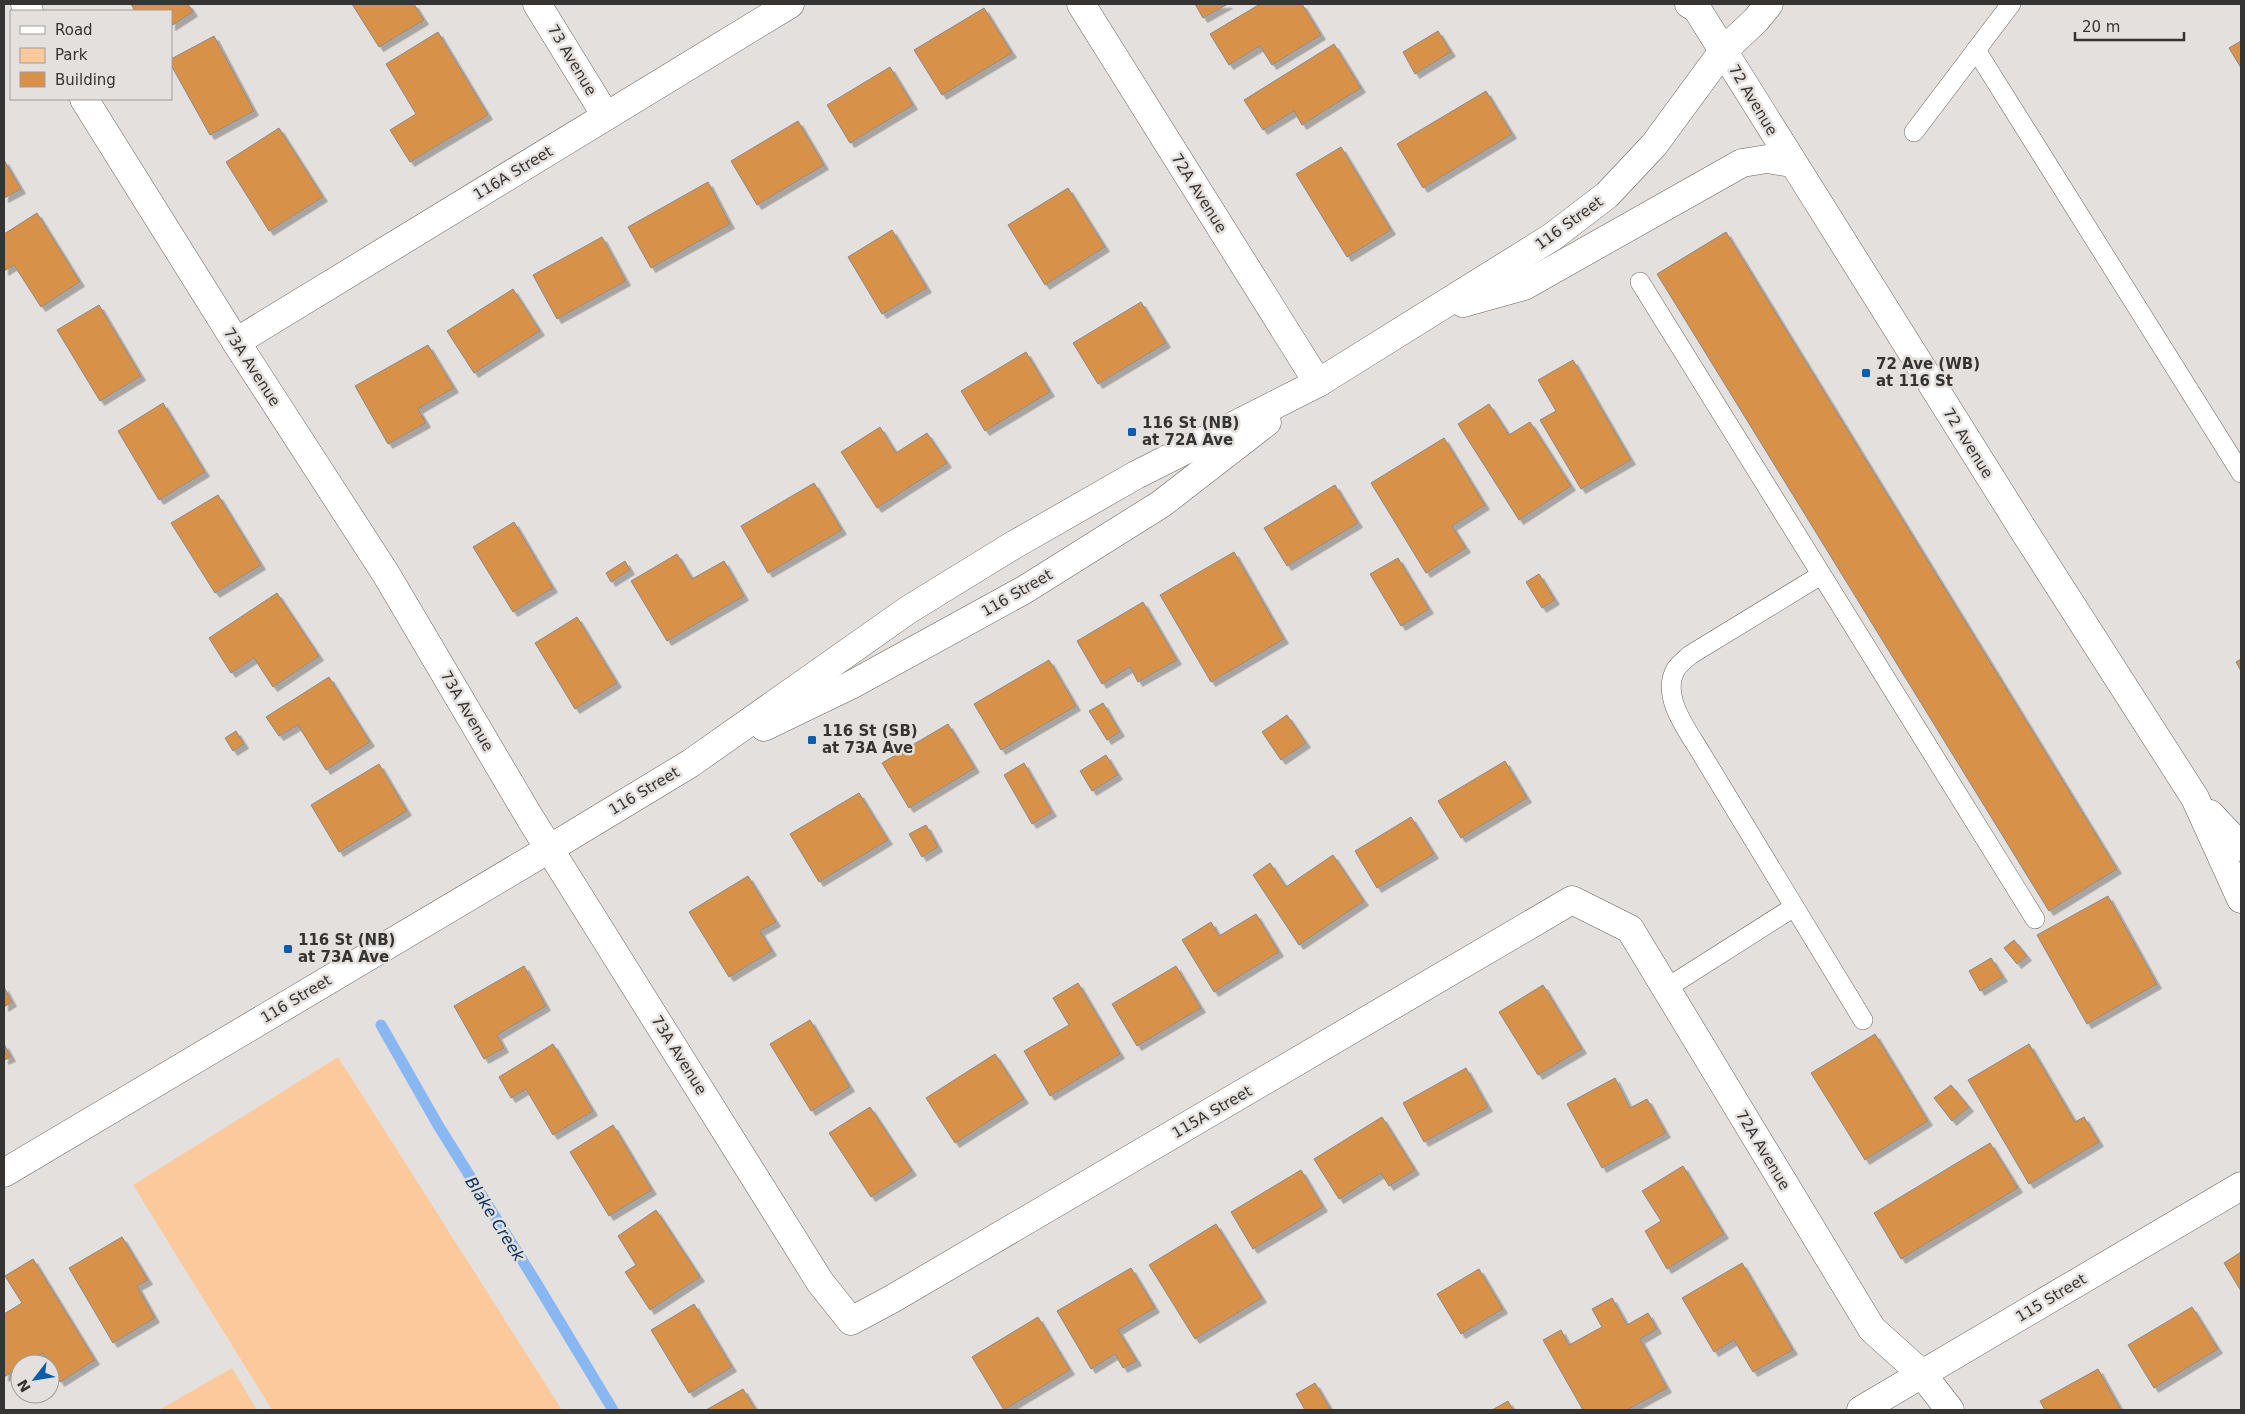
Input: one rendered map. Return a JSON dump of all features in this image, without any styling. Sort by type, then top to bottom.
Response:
[{"type":"street","name":"73 Avenue","points":[[537,4],[606,116]]},
{"type":"street","name":"116A Street","points":[[236,342],[790,4]]},
{"type":"street","name":"72A Avenue","points":[[1081,4],[1318,383]]},
{"type":"street","name":"116 Street","points":[[4,1173],[691,763],[908,610],[1012,546],[1136,475],[1318,383],[1552,237],[1608,196],[1654,145],[1723,51],[1756,20],[1769,4]]},
{"type":"street","name":"72 Avenue","points":[[1695,6],[1792,163],[2195,798],[2241,898]]},
{"type":"street","name":"73A Avenue","points":[[85,100],[236,342],[386,574],[549,849],[820,1282],[851,1321]]},
{"type":"street","points":[[1430,313],[1524,286],[1742,163],[1768,159],[1792,163]]},
{"type":"street","name":"116 Street","points":[[691,763],[851,685],[1024,590],[1161,504],[1318,383]]},
{"type":"street","name":"72 Avenue","points":[[2195,798],[2241,847]]},
{"type":"street","name":"72A Avenue","points":[[1572,900],[1630,929],[1872,1329],[1922,1374],[1950,1410]]},
{"type":"street","name":"115A Street","points":[[851,1321],[892,1299],[1572,900]]},
{"type":"street","name":"115 Street","points":[[1861,1410],[2241,1186]]},
{"type":"lane","points":[[1914,132],[2012,4]]},
{"type":"lane","points":[[1976,50],[2241,473]]},
{"type":"lane","points":[[1640,282],[2035,919]]},
{"type":"lane","points":[[1822,575],[1690,655],[1676,669],[1670,687],[1676,710],[1701,754],[1863,1020]]},
{"type":"lane","points":[[1665,989],[1794,907]]},
{"type":"green space","points":[[338,1057],[562,1410],[272,1410],[133,1185]]},
{"type":"green space","points":[[232,1368],[257,1410],[159,1410]]},
{"type":"building","points":[[131,4],[188,4],[193,12],[172,25],[172,10],[134,10]]},
{"type":"building","points":[[352,4],[414,4],[424,20],[379,47]]},
{"type":"building","points":[[1195,4],[1228,4],[1203,18]]},
{"type":"building","points":[[1260,4],[1302,4],[1321,35],[1272,65],[1260,46],[1229,65],[1210,34]]},
{"type":"building","points":[[984,8],[1012,53],[942,95],[914,50]]},
{"type":"building","points":[[1438,31],[1451,52],[1415,74],[1403,52]]},
{"type":"building","points":[[438,32],[488,115],[410,162],[390,130],[416,114],[386,64]]},
{"type":"building","points":[[214,36],[254,111],[210,135],[172,67],[172,58]]},
{"type":"building","points":[[2241,41],[2241,68],[2229,48]]},
{"type":"building","points":[[1334,44],[1361,88],[1302,125],[1294,111],[1263,130],[1244,100]]},
{"type":"building","points":[[890,67],[913,105],[850,143],[827,105]]},
{"type":"building","points":[[1486,91],[1512,134],[1423,188],[1397,144]]},
{"type":"building","points":[[798,121],[824,165],[757,205],[731,161]]},
{"type":"building","points":[[279,128],[323,197],[269,231],[226,162]]},
{"type":"building","points":[[1341,147],[1391,230],[1347,257],[1296,174]]},
{"type":"building","points":[[4,160],[21,189],[4,198]]},
{"type":"building","points":[[708,182],[730,224],[651,268],[628,227]]},
{"type":"building","points":[[1068,188],[1105,247],[1045,285],[1008,225]]},
{"type":"building","points":[[37,213],[80,282],[41,307],[14,265],[4,271],[4,234]]},
{"type":"building","points":[[892,230],[927,288],[882,314],[848,257]]},
{"type":"building","points":[[1726,232],[2117,869],[2049,911],[1657,274]]},
{"type":"building","points":[[602,237],[626,281],[557,319],[533,275]]},
{"type":"building","points":[[513,289],[540,331],[474,373],[447,331]]},
{"type":"building","points":[[1141,302],[1166,343],[1098,384],[1073,343]]},
{"type":"building","points":[[99,305],[141,376],[100,401],[57,330]]},
{"type":"building","points":[[428,345],[454,388],[418,409],[426,423],[388,444],[355,386]]},
{"type":"building","points":[[1026,352],[1050,392],[985,431],[961,391]]},
{"type":"building","points":[[1573,360],[1631,460],[1581,489],[1540,420],[1556,411],[1538,380]]},
{"type":"building","points":[[163,403],[205,472],[159,500],[118,431]]},
{"type":"building","points":[[1489,404],[1509,435],[1530,422],[1571,486],[1519,520],[1458,424]]},
{"type":"building","points":[[880,427],[896,453],[927,433],[947,463],[877,508],[841,452]]},
{"type":"building","points":[[1444,438],[1485,505],[1452,526],[1466,548],[1426,573],[1371,483]]},
{"type":"building","points":[[814,483],[842,530],[768,573],[741,526]]},
{"type":"building","points":[[1335,485],[1358,523],[1287,566],[1264,528]]},
{"type":"building","points":[[218,495],[261,565],[215,593],[171,523]]},
{"type":"building","points":[[514,522],[553,588],[513,612],[473,547]]},
{"type":"building","points":[[1234,552],[1284,639],[1211,682],[1160,595]]},
{"type":"building","points":[[677,554],[692,579],[724,561],[744,596],[667,641],[631,581]]},
{"type":"building","points":[[1398,558],[1429,609],[1401,626],[1370,574]]},
{"type":"building","points":[[625,561],[630,570],[611,582],[606,573]]},
{"type":"building","points":[[1539,574],[1555,600],[1542,608],[1526,582]]},
{"type":"building","points":[[277,593],[319,656],[273,687],[254,658],[231,673],[209,638]]},
{"type":"building","points":[[1143,602],[1177,660],[1138,682],[1130,667],[1102,684],[1077,641]]},
{"type":"building","points":[[577,617],[617,683],[575,709],[535,643]]},
{"type":"building","points":[[2241,659],[2241,671],[2236,662]]},
{"type":"building","points":[[1049,660],[1076,706],[1001,750],[974,704]]},
{"type":"building","points":[[329,677],[370,742],[326,770],[298,725],[279,736],[266,717]]},
{"type":"building","points":[[1103,703],[1120,732],[1107,740],[1089,711]]},
{"type":"building","points":[[1287,715],[1306,743],[1281,760],[1262,732]]},
{"type":"building","points":[[948,724],[975,768],[909,808],[882,763]]},
{"type":"building","points":[[236,731],[244,744],[233,751],[225,738]]},
{"type":"building","points":[[1106,755],[1118,775],[1092,791],[1080,771]]},
{"type":"building","points":[[1505,761],[1527,798],[1461,838],[1438,801]]},
{"type":"building","points":[[1024,763],[1052,812],[1032,824],[1004,775]]},
{"type":"building","points":[[379,764],[407,811],[339,852],[311,805]]},
{"type":"building","points":[[859,793],[888,840],[819,882],[790,834]]},
{"type":"building","points":[[1411,817],[1434,854],[1377,888],[1355,851]]},
{"type":"building","points":[[926,825],[938,847],[922,857],[909,834]]},
{"type":"building","points":[[1333,855],[1364,901],[1299,945],[1253,875],[1270,863],[1286,887]]},
{"type":"building","points":[[748,876],[776,922],[760,931],[772,951],[729,977],[689,912]]},
{"type":"building","points":[[2108,896],[2157,984],[2087,1024],[2037,935]]},
{"type":"building","points":[[1256,914],[1279,952],[1214,992],[1182,940],[1211,922],[1219,936]]},
{"type":"building","points":[[2014,940],[2027,956],[2017,964],[2004,948]]},
{"type":"building","points":[[1991,958],[2003,977],[1980,991],[1969,971]]},
{"type":"building","points":[[524,966],[546,1006],[497,1035],[504,1048],[484,1059],[454,1006]]},
{"type":"building","points":[[1176,966],[1201,1008],[1137,1046],[1112,1004]]},
{"type":"building","points":[[1078,983],[1120,1054],[1050,1096],[1024,1051],[1069,1025],[1053,998]]},
{"type":"building","points":[[1543,985],[1582,1049],[1538,1075],[1499,1012]]},
{"type":"building","points":[[4,987],[12,1002],[4,1007]]},
{"type":"building","points":[[810,1020],[850,1087],[811,1111],[770,1044]]},
{"type":"building","points":[[1875,1034],[1928,1121],[1865,1160],[1811,1073]]},
{"type":"building","points":[[4,1044],[11,1057],[4,1060]]},
{"type":"building","points":[[553,1044],[593,1111],[553,1135],[526,1089],[511,1098],[499,1077]]},
{"type":"building","points":[[2029,1044],[2075,1122],[2084,1117],[2099,1142],[2029,1184],[1968,1080]]},
{"type":"building","points":[[995,1054],[1024,1099],[955,1143],[926,1098]]},
{"type":"building","points":[[1466,1068],[1488,1107],[1424,1142],[1403,1103]]},
{"type":"building","points":[[1615,1078],[1630,1108],[1647,1099],[1666,1133],[1602,1168],[1567,1104]]},
{"type":"building","points":[[1951,1085],[1969,1107],[1952,1121],[1934,1098]]},
{"type":"building","points":[[870,1107],[912,1171],[871,1197],[829,1133]]},
{"type":"building","points":[[1382,1117],[1415,1170],[1389,1186],[1381,1173],[1339,1199],[1314,1159]]},
{"type":"building","points":[[613,1125],[652,1190],[609,1216],[570,1152]]},
{"type":"building","points":[[1990,1143],[2018,1188],[1901,1259],[1874,1213]]},
{"type":"building","points":[[1683,1166],[1724,1234],[1667,1269],[1645,1231],[1661,1221],[1642,1191]]},
{"type":"building","points":[[1301,1170],[1323,1207],[1253,1249],[1231,1212]]},
{"type":"building","points":[[656,1210],[700,1277],[650,1310],[625,1272],[636,1265],[618,1236]]},
{"type":"building","points":[[1216,1224],[1262,1298],[1195,1339],[1149,1265]]},
{"type":"building","points":[[122,1237],[148,1280],[137,1286],[155,1318],[113,1343],[69,1268]]},
{"type":"building","points":[[2241,1252],[2241,1291],[2224,1263]]},
{"type":"building","points":[[33,1259],[95,1360],[60,1382],[60,1354],[10,1354],[10,1373],[4,1377],[4,1314],[22,1303],[5,1276]]},
{"type":"building","points":[[1742,1263],[1793,1350],[1753,1372],[1734,1340],[1714,1352],[1682,1298]]},
{"type":"building","points":[[1131,1268],[1155,1308],[1118,1330],[1137,1361],[1123,1368],[1115,1354],[1091,1369],[1057,1311]]},
{"type":"building","points":[[1479,1269],[1503,1309],[1461,1334],[1437,1294]]},
{"type":"building","points":[[1612,1298],[1627,1325],[1648,1313],[1657,1329],[1640,1339],[1667,1388],[1627,1410],[1583,1410],[1543,1340],[1561,1330],[1569,1345],[1602,1327],[1592,1309]]},
{"type":"building","points":[[694,1304],[732,1367],[689,1393],[651,1330]]},
{"type":"building","points":[[2192,1307],[2218,1349],[2154,1388],[2128,1345]]},
{"type":"building","points":[[1038,1317],[1070,1370],[1004,1410],[972,1357]]},
{"type":"building","points":[[2098,1369],[2121,1410],[2045,1410],[2040,1401]]},
{"type":"building","points":[[1315,1383],[1331,1410],[1305,1410],[1296,1394]]},
{"type":"building","points":[[743,1389],[756,1410],[706,1410]]},
{"type":"building","points":[[1508,1401],[1513,1410],[1492,1410]]},
{"type":"waterway","name":"Blake Creek","points":[[381,1025],[438,1125],[613,1410]]},
{"type":"place","name":"72 Ave (WB) at 116 St","points":[[1866,373]]},
{"type":"place","name":"116 St (NB) at 72A Ave","points":[[1132,432]]},
{"type":"place","name":"116 St (SB) at 73A Ave","points":[[812,740]]},
{"type":"place","name":"116 St (NB) at 73A Ave","points":[[288,949]]}]
